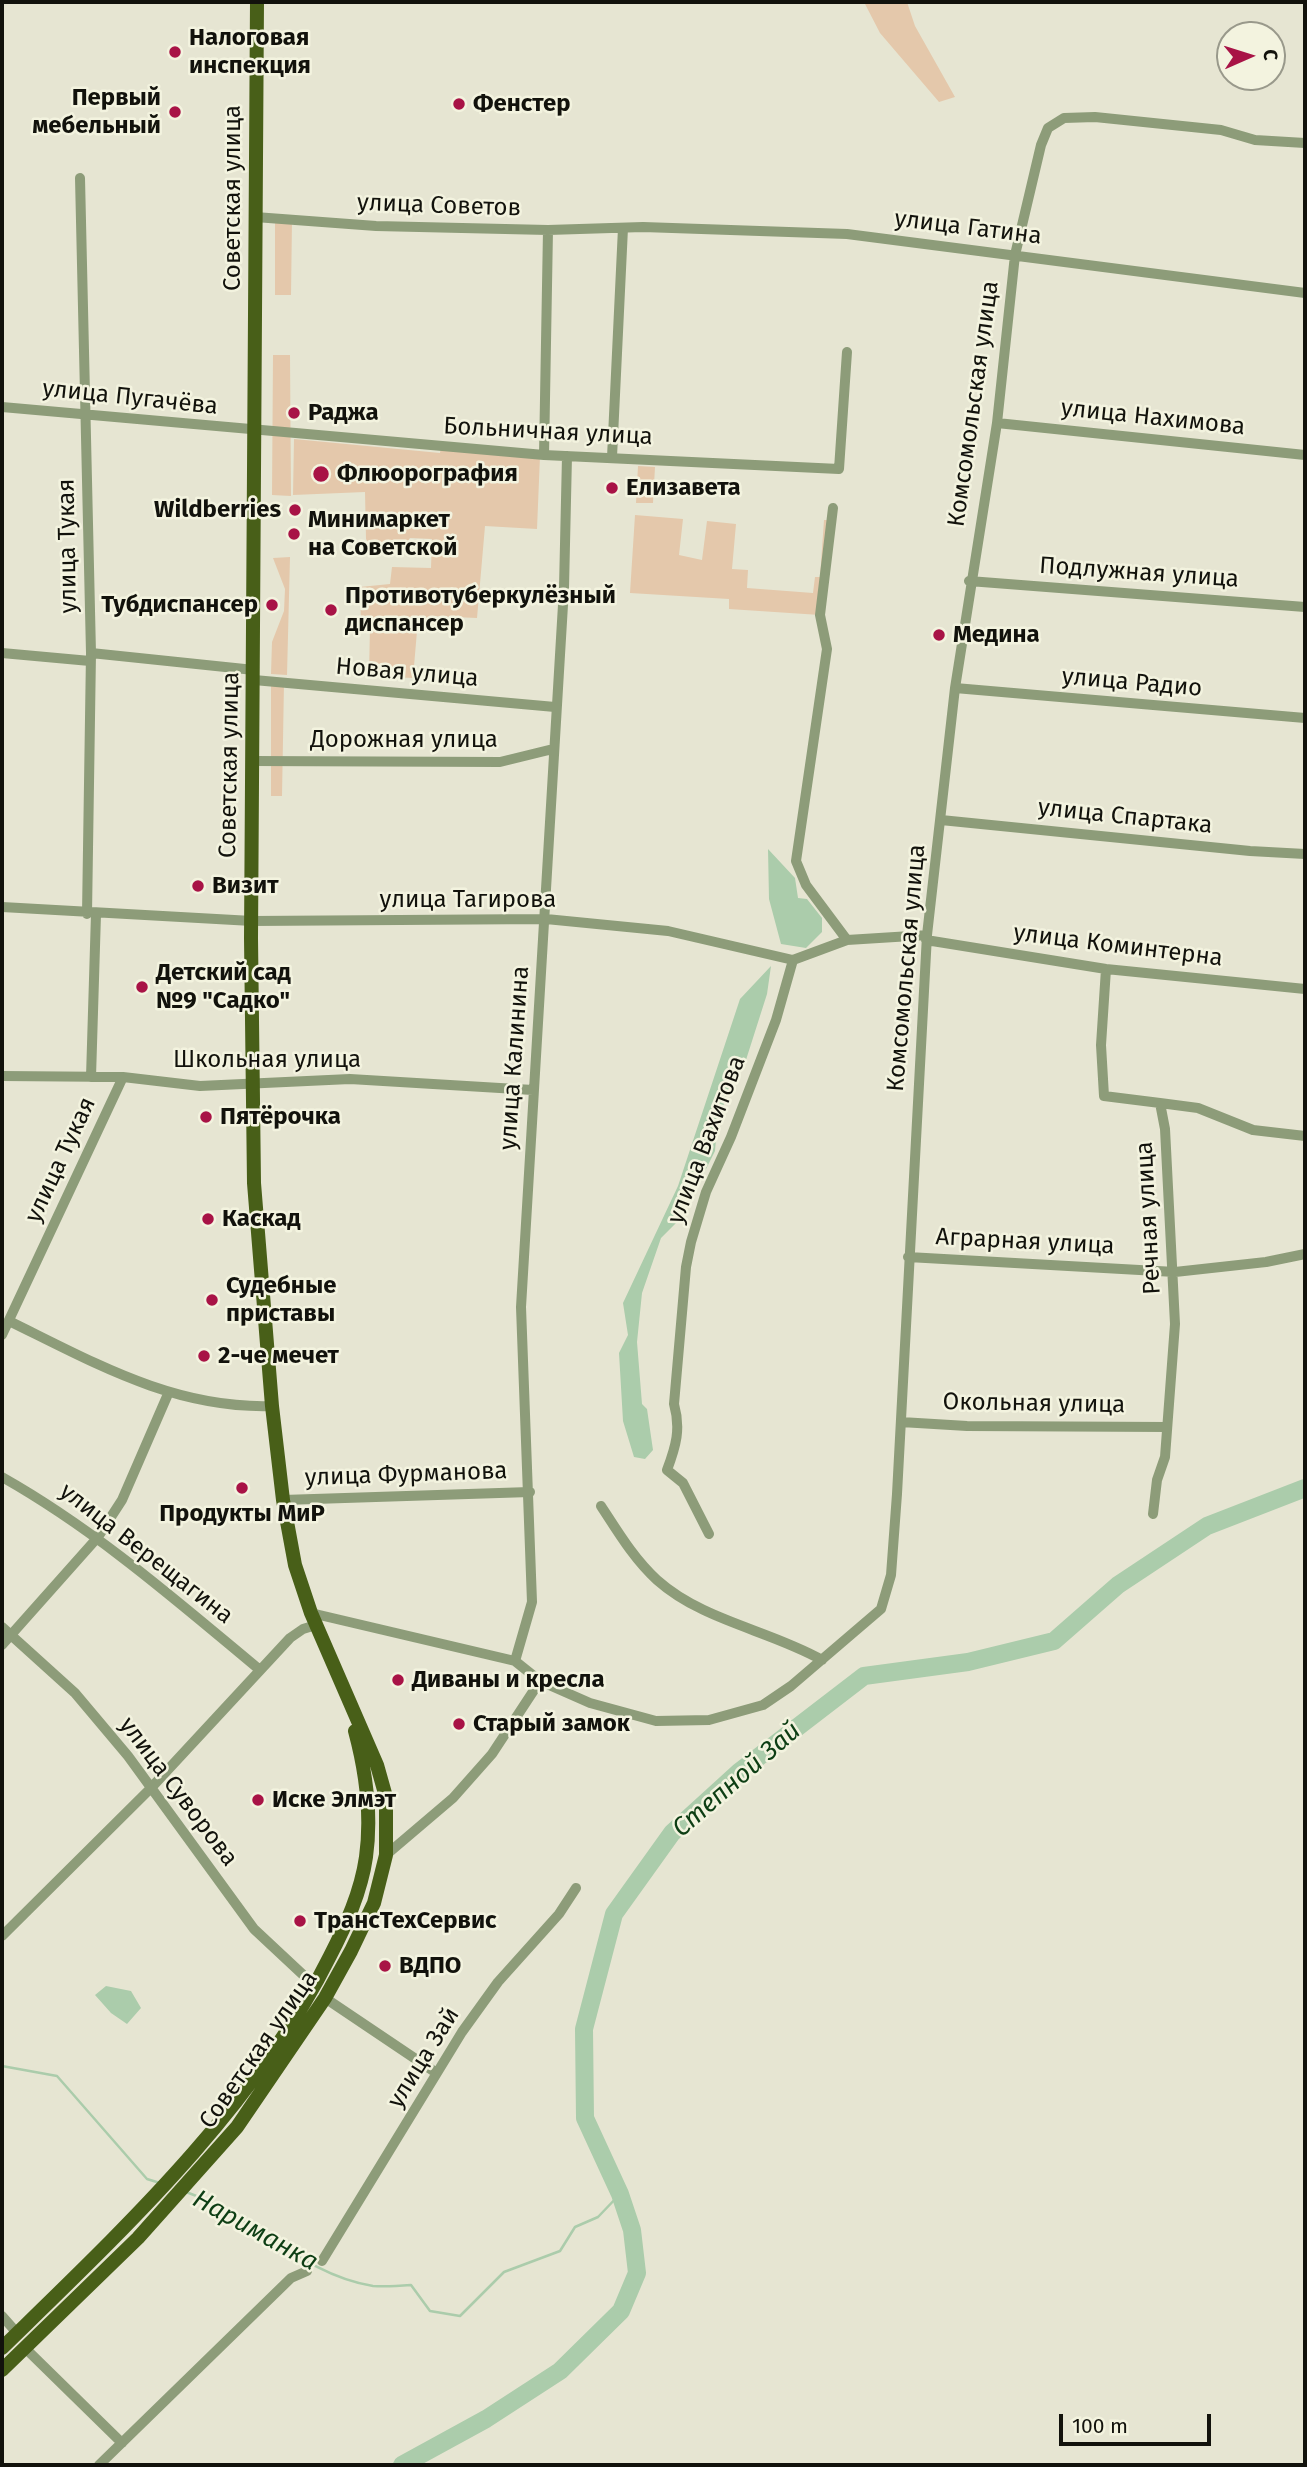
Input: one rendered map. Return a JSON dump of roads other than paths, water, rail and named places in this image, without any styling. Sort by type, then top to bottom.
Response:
[{"type":"main road","name":"Советская улица","points":[[2,2348],[249,2098],[325,1998],[374,1903],[386,1855],[387,1818],[383,1784],[314,1619],[295,1564],[283,1500],[272,1406],[254,1183],[251,1083],[257,2]]},
{"type":"main road","name":"Советская улица","points":[[2,2370],[138,2238],[220,2147],[315,1986],[360,1887],[367,1849],[368,1808],[365,1777],[342,1686]]},
{"type":"street","name":"Комсомольская улица","points":[[515,1661],[540,1681],[590,1703],[656,1721],[709,1720],[763,1705],[822,1660],[881,1609],[891,1576],[927,937],[955,688],[997,423],[1016,256],[1041,145],[1048,128],[1064,118],[1153,121],[1222,130],[1255,140],[1305,143]]},
{"type":"street","name":"улица Тукая","points":[[80,178],[90,657],[91,1077]]},
{"type":"street","name":"улица Советов","points":[[255,217],[376,226],[548,230],[622,228]]},
{"type":"street","name":"улица Гатина","points":[[622,228],[847,234],[1305,293]]},
{"type":"street","points":[[612,457],[622,228]]},
{"type":"street","points":[[544,455],[548,230]]},
{"type":"street","name":"Больничная улица","points":[[255,432],[544,455],[839,470],[847,352]]},
{"type":"street","name":"улица Пугачёва","points":[[2,407],[87,413],[255,432]]},
{"type":"street","name":"улица Нахимова","points":[[997,423],[1305,454]]},
{"type":"street","name":"улица Калинина","points":[[515,1661],[532,1602],[530,1492],[521,1307],[564,588],[566,456]]},
{"type":"street","points":[[833,509],[820,615],[827,649],[796,861],[806,885],[847,940]]},
{"type":"street","name":"Подлужная улица","points":[[970,582],[1305,607]]},
{"type":"street","name":"Новая улица","points":[[2,653],[90,657],[555,707]]},
{"type":"street","name":"улица Радио","points":[[955,688],[1305,718]]},
{"type":"street","name":"Дорожная улица","points":[[253,761],[500,762],[554,749]]},
{"type":"street","name":"улица Спартака","points":[[941,820],[1250,851],[1305,854]]},
{"type":"street","name":"улица Тагирова","points":[[2,907],[252,921],[546,919],[668,931],[793,960]]},
{"type":"street","points":[[793,960],[847,940],[927,937]]},
{"type":"street","name":"улица Коминтерна","points":[[927,937],[1106,968],[1305,989]]},
{"type":"street","name":"улица Вахитова","points":[[709,1534],[683,1483],[667,1469],[678,1440],[678,1419],[674,1404],[686,1267],[706,1192],[731,1137],[776,1020],[793,960]]},
{"type":"street","points":[[1106,968],[1101,1045],[1104,1096],[1198,1108],[1253,1130],[1305,1136]]},
{"type":"street","name":"Школьная улица","points":[[2,1076],[122,1077],[200,1086],[350,1079],[533,1090]]},
{"type":"street","name":"улица Тукая","points":[[5,1328],[122,1077]]},
{"type":"street","name":"Речная улица","points":[[1153,1514],[1167,1427],[1175,1324],[1175,1272],[1160,1103]]},
{"type":"street","name":"Аграрная улица","points":[[908,1257],[1175,1272],[1266,1262],[1305,1254]]},
{"type":"street","points":[[5,1328],[168,1394],[233,1407],[272,1406]]},
{"type":"street","points":[[2,1645],[98,1537],[122,1500],[168,1394]]},
{"type":"street","name":"Окольная улица","points":[[901,1422],[967,1426],[1167,1427]]},
{"type":"street","name":"улица Верещагина","points":[[2,1477],[98,1537],[260,1670]]},
{"type":"street","name":"улица Фурманова","points":[[283,1500],[530,1492]]},
{"type":"street","points":[[601,1506],[636,1558],[658,1581],[689,1603],[799,1647],[822,1660]]},
{"type":"street","points":[[2,1936],[150,1789],[295,1634],[314,1619],[515,1661]]},
{"type":"street","name":"улица Суворова","points":[[2,1627],[75,1693],[128,1756],[254,1929],[315,1986]]},
{"type":"street","points":[[386,1855],[453,1798],[492,1754],[540,1681]]},
{"type":"street","name":"улица Зай","points":[[322,2261],[420,2105],[435,2072],[498,1982],[559,1914],[576,1888]]},
{"type":"street","points":[[325,1998],[435,2072]]},
{"type":"street","points":[[99,2465],[291,2278],[307,2271]]},
{"type":"street","points":[[2,2316],[17,2333]]},
{"type":"street","points":[[25,2348],[122,2443]]},
{"type":"waterway","name":"Степной Зай","points":[[402,2465],[486,2419],[560,2371],[621,2311],[637,2273],[632,2230],[620,2194],[585,2118],[584,2029],[614,1914],[672,1833],[739,1772],[864,1676],[968,1662],[1054,1641],[1118,1585],[1207,1526],[1305,1488]]},
{"type":"waterway","name":"Нариманка","points":[[2,2066],[57,2076],[147,2179],[160,2183]]},
{"type":"waterway","name":"Нариманка","points":[[186,2192],[233,2215],[323,2270],[347,2280],[373,2286],[411,2285],[430,2311],[460,2316],[504,2272],[560,2251],[575,2227],[598,2217],[620,2194]]},
{"type":"place","name":"Налоговая инспекция","points":[[175,52]]},
{"type":"place","name":"Фенстер","points":[[459,104]]},
{"type":"place","name":"Первый мебельный","points":[[175,112]]},
{"type":"place","name":"Раджа","points":[[294,413]]},
{"type":"place","name":"Флюорография","points":[[321,474]]},
{"type":"place","name":"Елизавета","points":[[612,488]]},
{"type":"place","name":"Wildberries","points":[[295,510]]},
{"type":"place","name":"Минимаркет на Советской","points":[[294,534]]},
{"type":"place","name":"Тубдиспансер","points":[[272,605]]},
{"type":"place","name":"Противотуберкулёзный диспансер","points":[[331,610]]},
{"type":"place","name":"Медина","points":[[939,635]]},
{"type":"place","name":"Визит","points":[[198,886]]},
{"type":"place","name":"Детский сад №9 \"Садко\"","points":[[142,987]]},
{"type":"place","name":"Пятёрочка","points":[[206,1117]]},
{"type":"place","name":"Каскад","points":[[208,1219]]},
{"type":"place","name":"Судебные приставы","points":[[212,1300]]},
{"type":"place","name":"2-че мечет","points":[[204,1356]]},
{"type":"place","name":"Продукты МиР","points":[[242,1488]]},
{"type":"place","name":"Диваны и кресла","points":[[398,1680]]},
{"type":"place","name":"Старый замок","points":[[459,1724]]},
{"type":"place","name":"Иске Элмэт","points":[[258,1800]]},
{"type":"place","name":"ТрансТехСервис","points":[[300,1921]]},
{"type":"place","name":"ВДПО","points":[[385,1966]]}]
